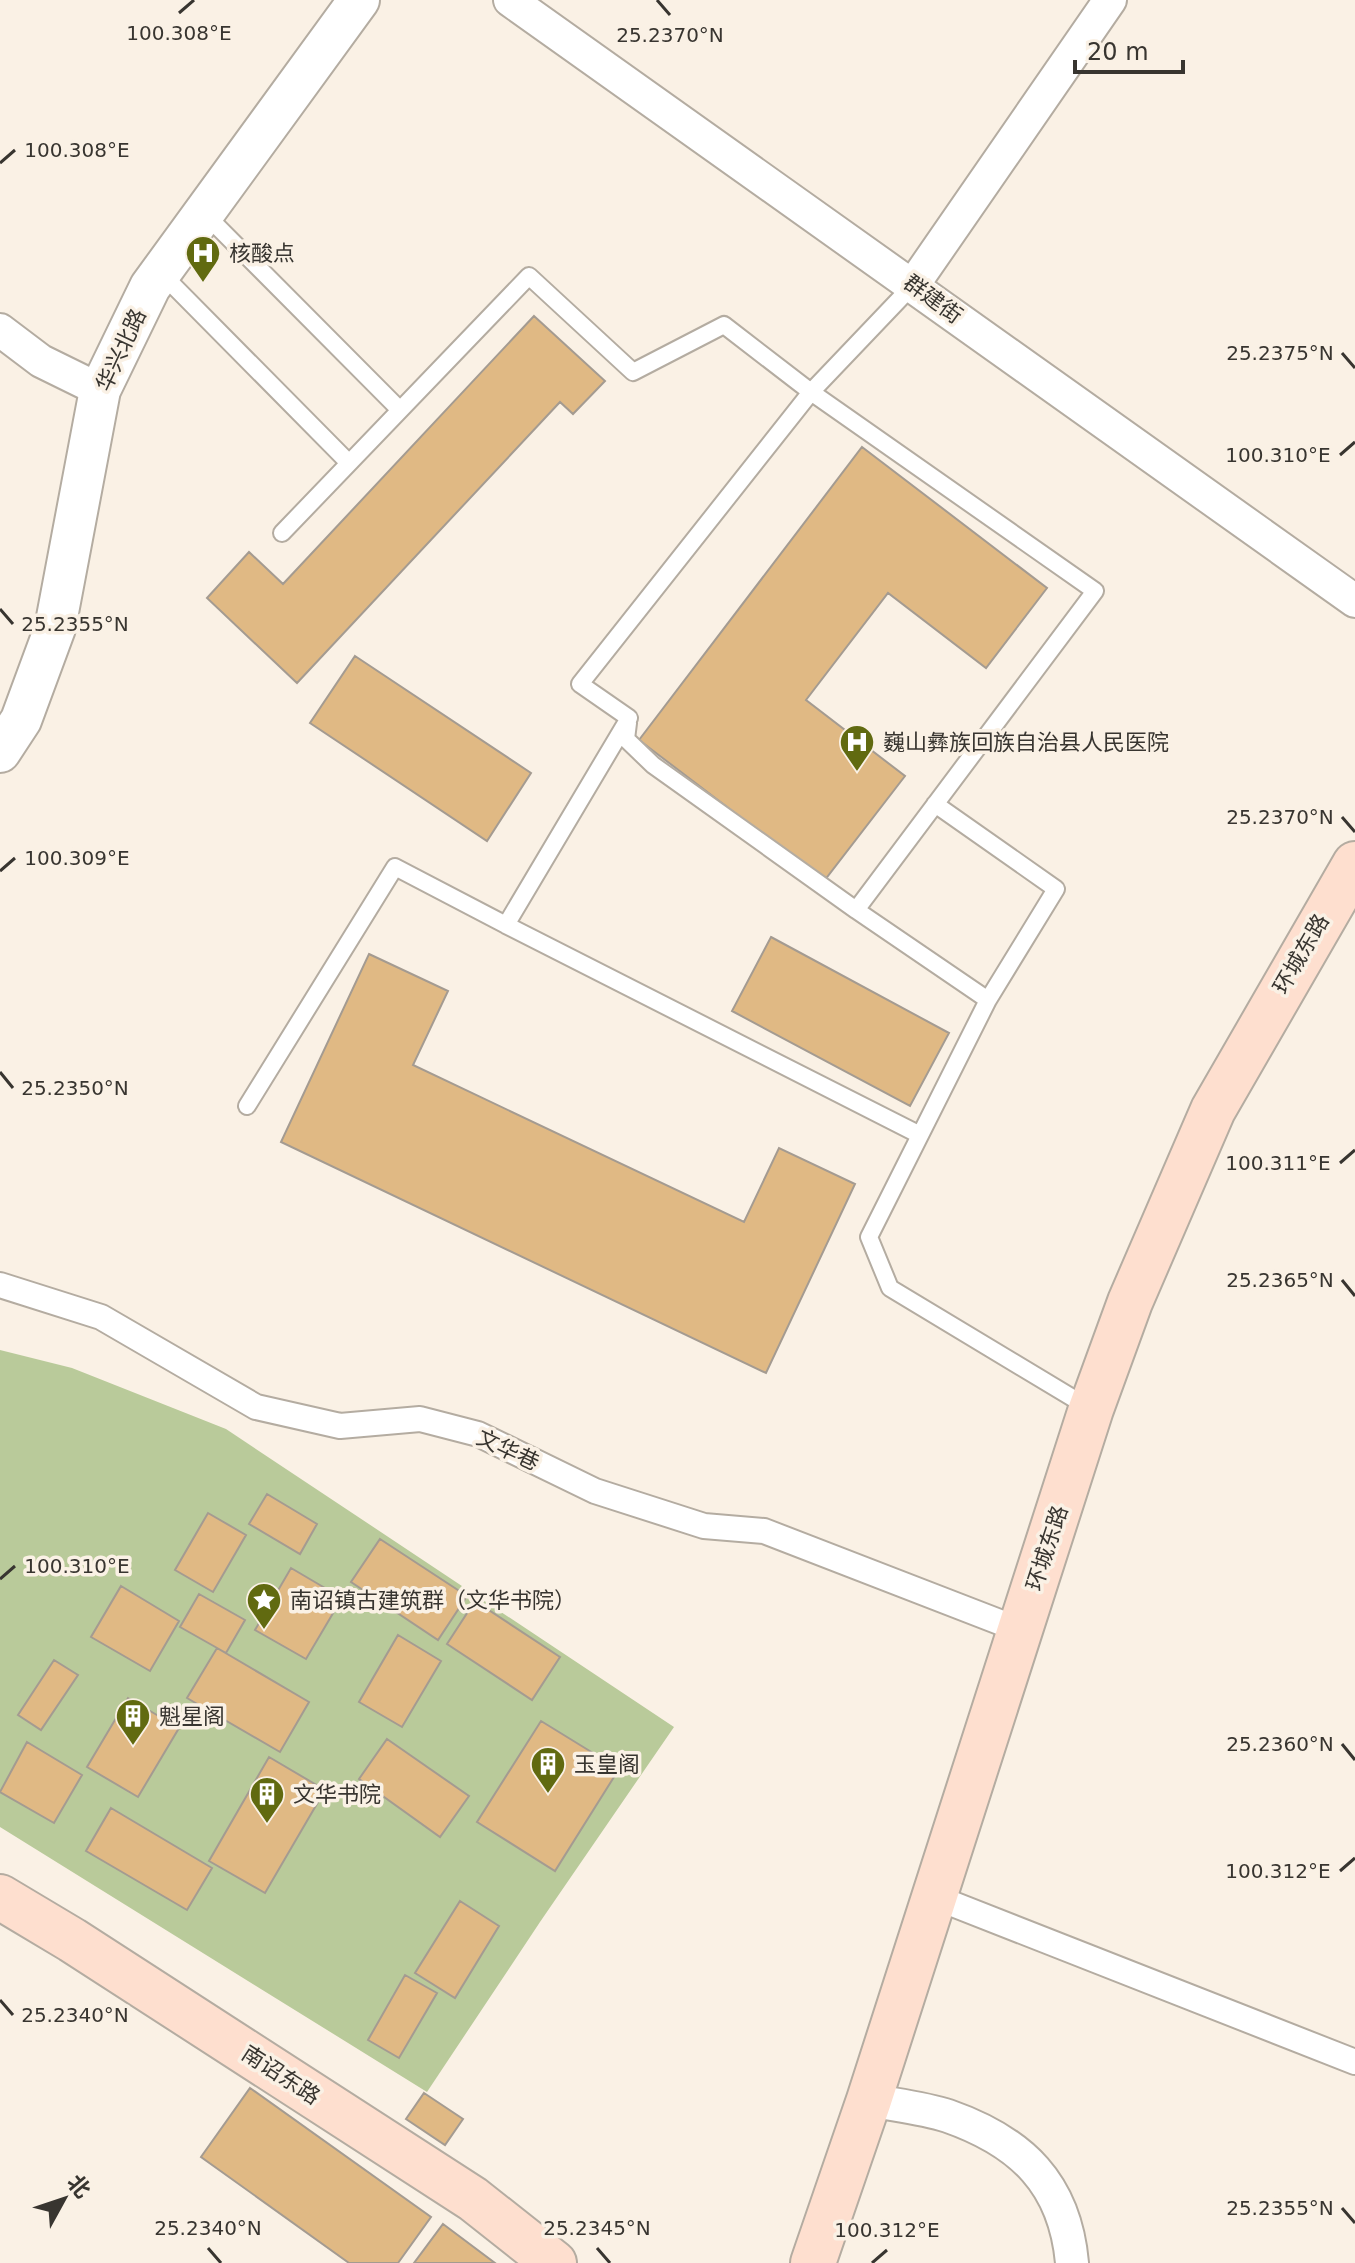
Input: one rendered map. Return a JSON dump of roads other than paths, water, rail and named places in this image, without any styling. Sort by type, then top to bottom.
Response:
[{"type":"main road","name":"环城东路","points":[[813,2263],[869,2100],[1091,1409],[1130,1302],[1213,1110],[1355,864]]},
{"type":"main road","name":"南诏东路","points":[[0,1897],[72,1940],[473,2199],[554,2263]]},
{"type":"street","name":"华兴北路","points":[[0,752],[21,720],[55,628],[100,390],[150,287],[359,0]]},
{"type":"street","name":"群建街","points":[[510,0],[1355,601]]},
{"type":"street","points":[[913,285],[1110,0]]},
{"type":"street","points":[[0,330],[41,361],[100,390]]},
{"type":"street","name":"文华巷","points":[[0,1285],[101,1317],[256,1407],[340,1426],[420,1419],[478,1434],[595,1491],[704,1526],[764,1531],[1020,1630]]},
{"type":"street","points":[[935,1897],[1355,2062]]},
{"type":"street","points":[[869,2100],[947,2116],[1021,2153],[1052,2190],[1070,2238],[1072,2263]]},
{"type":"lane","points":[[204,213],[400,410]]},
{"type":"lane","points":[[161,273],[349,463]]},
{"type":"lane","points":[[282,533],[529,276],[633,372],[724,325],[811,392],[1095,591],[856,910]]},
{"type":"lane","points":[[629,718],[580,684],[811,392],[913,285]]},
{"type":"lane","points":[[629,718],[626,739],[653,765],[988,1000]]},
{"type":"lane","points":[[506,925],[629,718]]},
{"type":"lane","points":[[935,804],[1056,889],[988,1000],[869,1237],[890,1288],[1091,1409]]},
{"type":"lane","points":[[247,1106],[395,867],[920,1135]]},
{"type":"place","name":"核酸点","points":[[203,284]]},
{"type":"place","name":"巍山彝族回族自治县人民医院","points":[[857,773]]},
{"type":"place","name":"南诏镇古建筑群（文华书院）","points":[[264,1631]]},
{"type":"place","name":"魁星阁","points":[[133,1747]]},
{"type":"place","name":"玉皇阁","points":[[548,1795]]},
{"type":"place","name":"文华书院","points":[[267,1825]]}]
